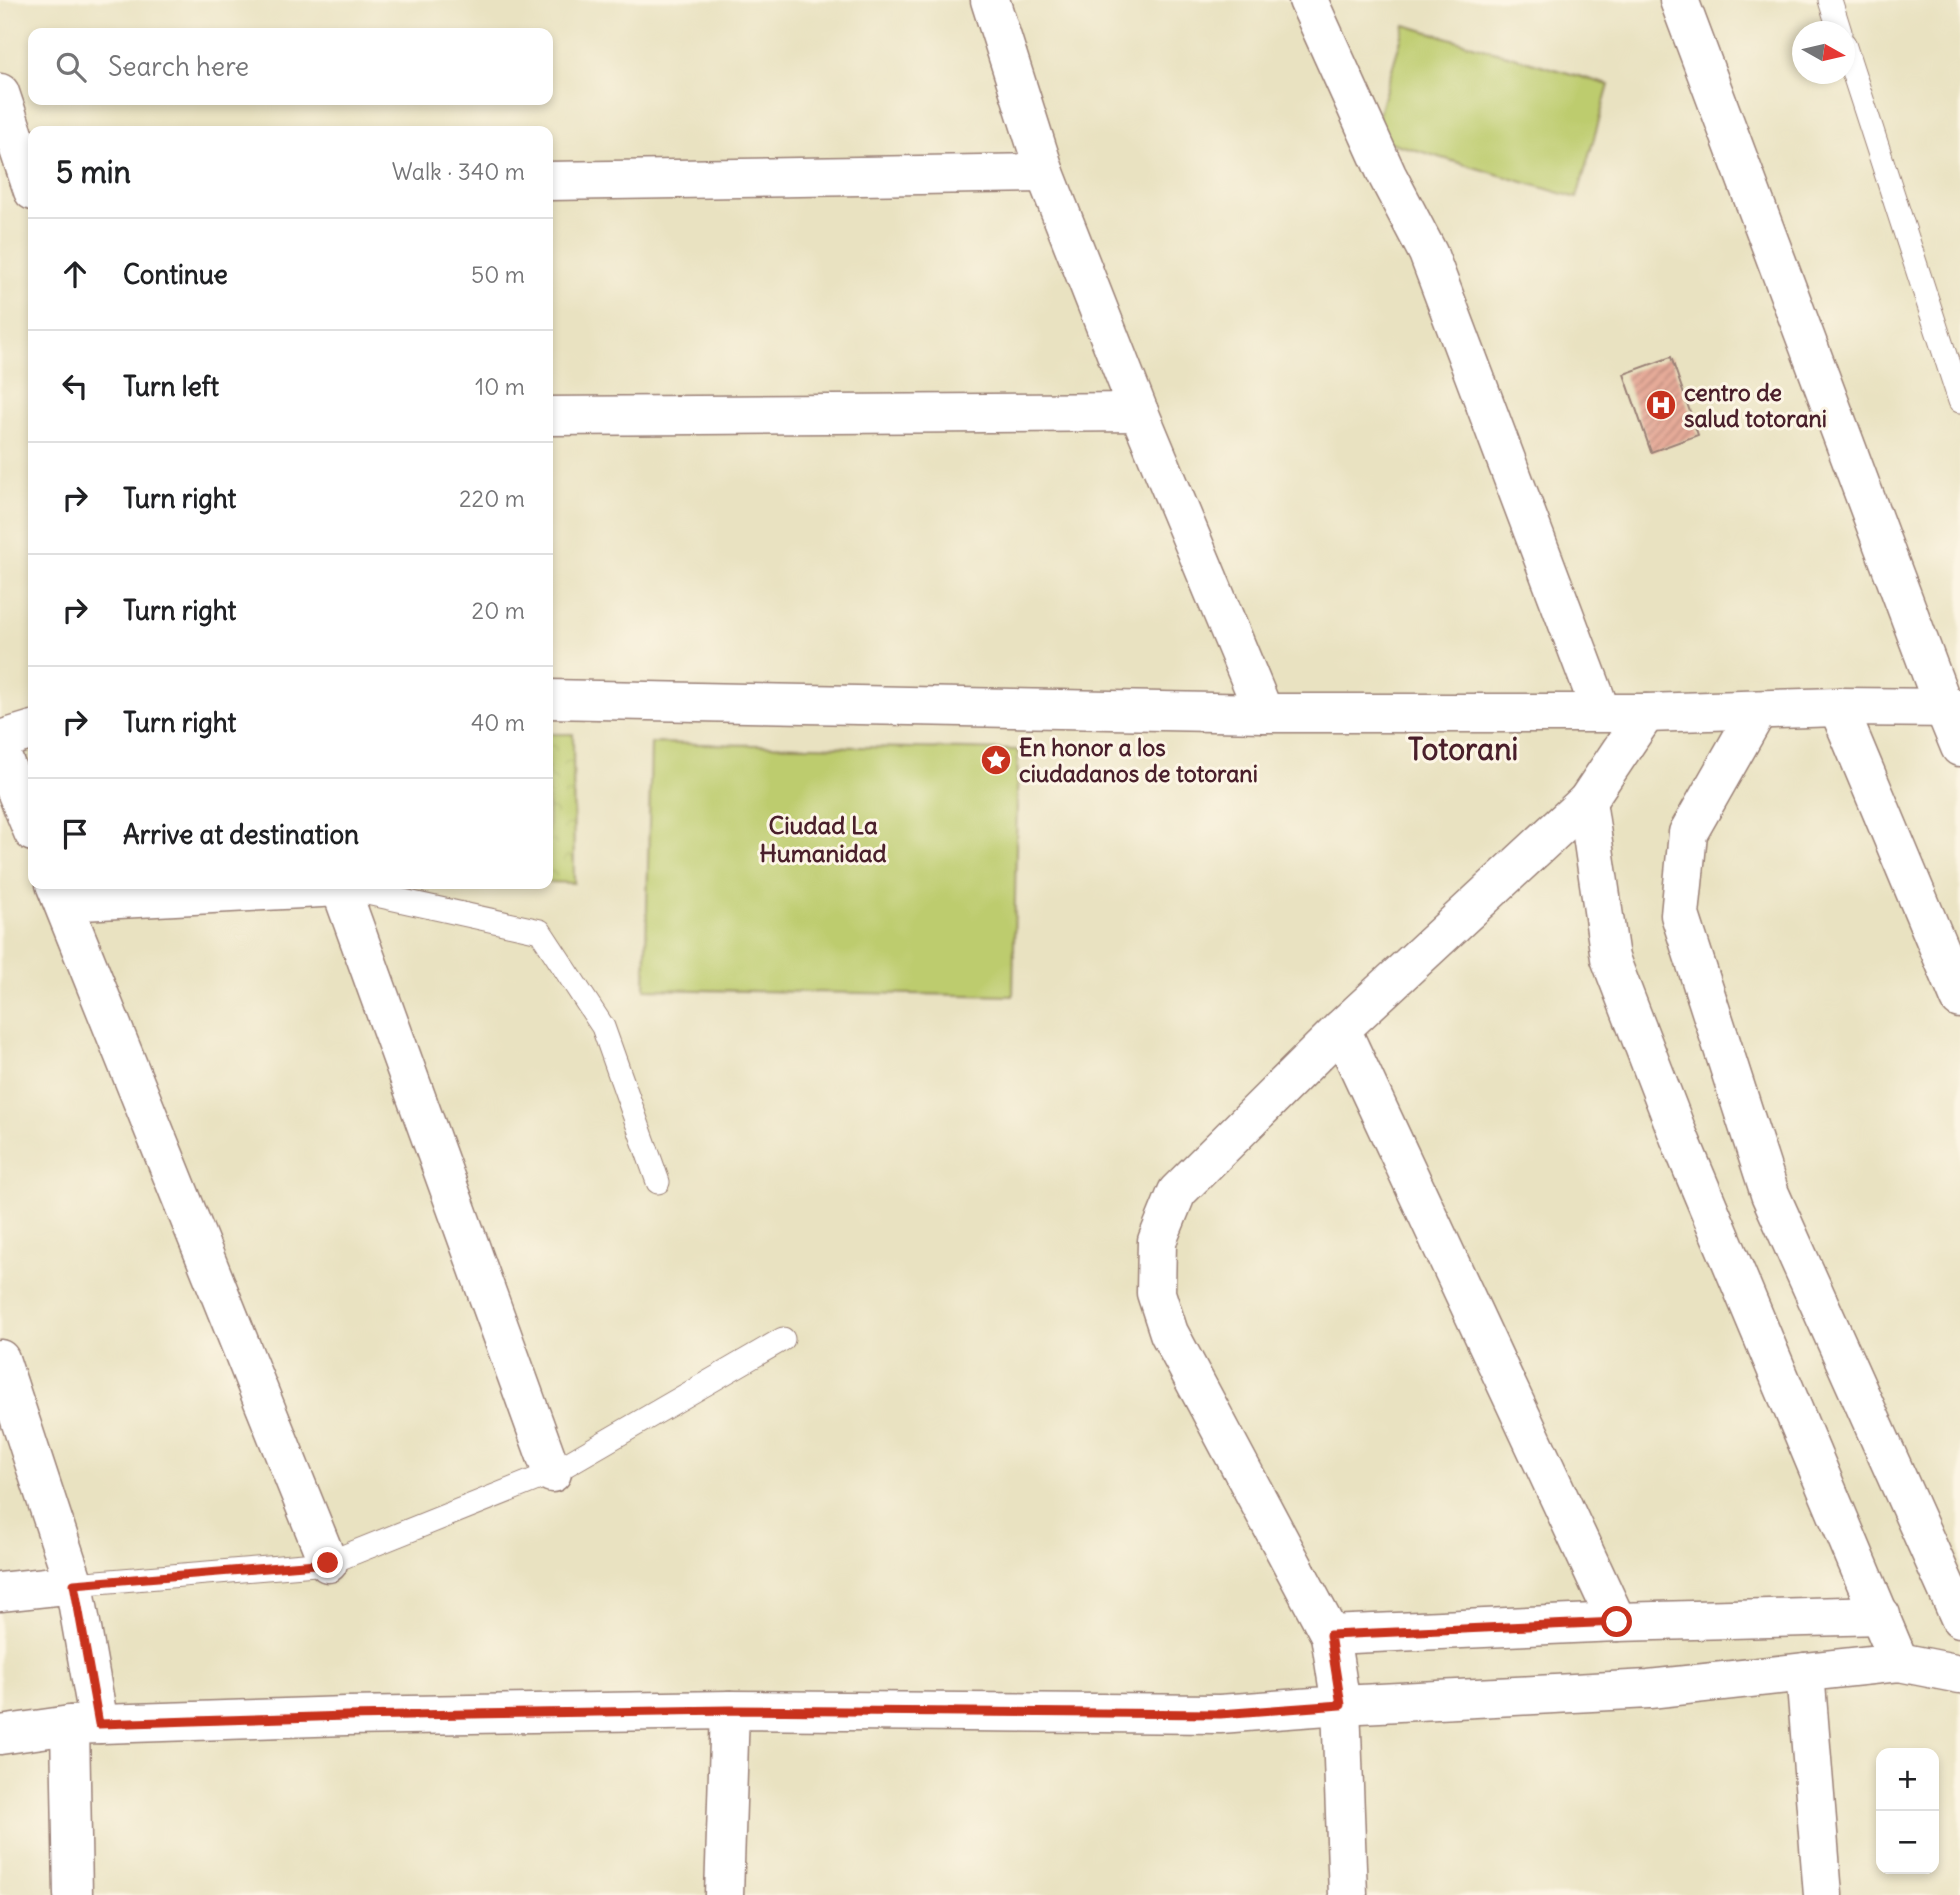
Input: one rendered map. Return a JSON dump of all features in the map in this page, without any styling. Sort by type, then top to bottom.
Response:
[{"type":"street","points":[[990,0],[1045,173],[1139,412],[1264,713]]},
{"type":"street","points":[[1308,0],[1387,175],[1428,253],[1601,712]]},
{"type":"street","points":[[1679,0],[1952,708],[1960,747]]},
{"type":"street","points":[[0,93],[28,175]]},
{"type":"street","points":[[553,181],[1045,173]]},
{"type":"street","points":[[553,416],[1139,412]]},
{"type":"street","points":[[553,699],[1264,713],[1646,713],[1838,707],[1952,708]]},
{"type":"street","points":[[1838,707],[1960,999]]},
{"type":"street","points":[[1758,710],[1688,832],[1680,915],[1770,1194],[1960,1618]]},
{"type":"street","points":[[1348,1895],[1341,1705],[1330,1635],[1169,1333],[1156,1293],[1157,1241],[1177,1192],[1341,1029],[1587,801],[1646,713]]},
{"type":"street","points":[[0,740],[28,732]]},
{"type":"street","points":[[0,752],[28,820]]},
{"type":"street","points":[[1587,801],[1610,958],[1679,1137],[1899,1662]]},
{"type":"street","points":[[200,889],[59,893],[328,1563]]},
{"type":"street","points":[[341,889],[552,1473]]},
{"type":"street","points":[[1341,1029],[1617,1622]]},
{"type":"street","points":[[0,1359],[74,1584],[85,1724],[74,1895]]},
{"type":"street","points":[[0,1592],[74,1584]]},
{"type":"street","points":[[1330,1635],[1617,1622],[1881,1615]]},
{"type":"street","points":[[0,1735],[85,1724],[346,1716],[730,1710],[1220,1714],[1649,1689],[1899,1662],[1960,1674]]},
{"type":"street","points":[[1805,1672],[1823,1895]]},
{"type":"street","points":[[724,1895],[730,1710]]},
{"type":"lane","points":[[1830,0],[1837,21]]},
{"type":"lane","points":[[1855,78],[1960,401]]},
{"type":"lane","points":[[357,889],[540,931],[603,1027],[658,1182]]},
{"type":"lane","points":[[74,1584],[328,1563],[552,1473],[783,1339]]},
{"type":"green space","points":[[1405,25],[1609,85],[1577,198],[1372,137]]},
{"type":"green space","points":[[553,734],[573,734],[574,883],[553,882]]},
{"type":"green space","points":[[651,743],[1018,750],[1013,996],[645,989]]},
{"type":"building","name":"centro de salud totorani","points":[[1671,357],[1698,435],[1651,452],[1624,374]]},
{"type":"place","name":"centro de salud totorani","points":[[1661,405]]},
{"type":"place","name":"En honor a los ciudadanos de totorani","points":[[996,760]]},
{"type":"district","name":"Totorani","points":[[1463,749]]},
{"type":"district","name":"Ciudad La Humanidad","points":[[823,839]]},
{"type":"route","points":[[328,1563],[74,1584],[99,1724],[346,1716],[730,1710],[1220,1714],[1341,1705],[1330,1635],[1617,1622]]}]
